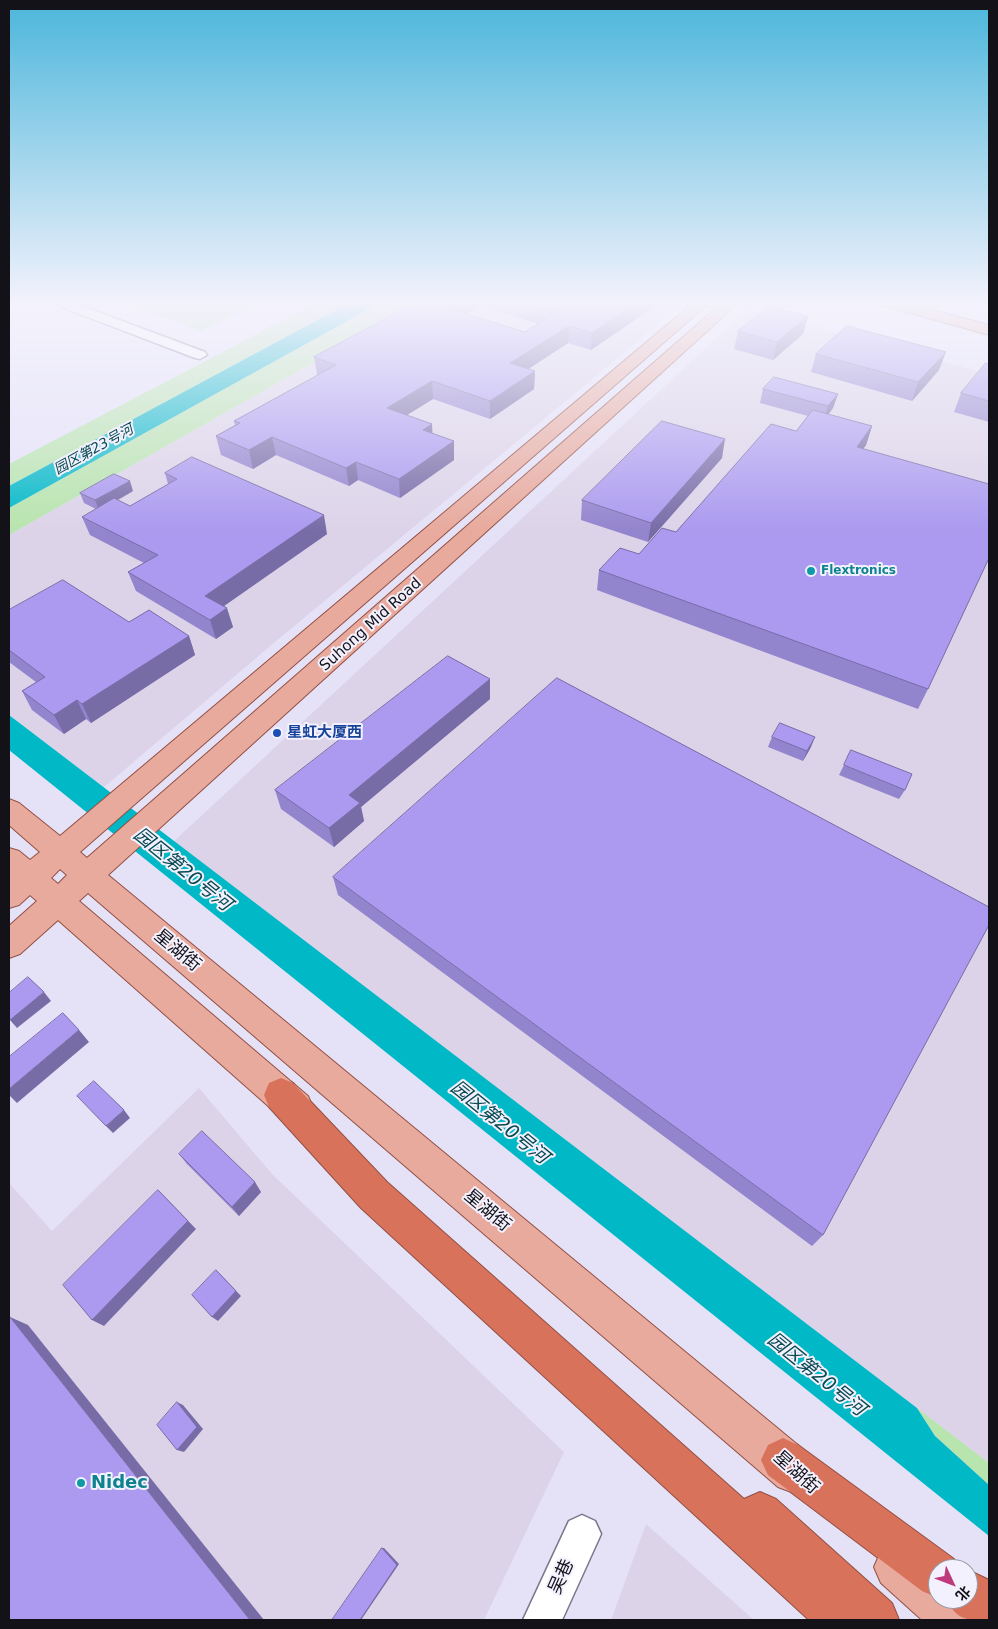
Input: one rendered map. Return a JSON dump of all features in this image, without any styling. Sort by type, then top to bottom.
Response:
[{"type":"highway","points":[[281,1095],[374,1195],[844,1620]]},
{"type":"highway","points":[[783,1460],[928,1568]]},
{"type":"highway","points":[[760,1515],[875,1620]]},
{"type":"highway","points":[[978,1600],[989,1607]]},
{"type":"main road","name":"Suhong Mid Road","points":[[9,896],[613,379]]},
{"type":"main road","name":"Suhong Mid Road","points":[[9,946],[646,379]]},
{"type":"main road","name":"星湖街","points":[[9,810],[783,1460],[931,1598],[958,1620]]},
{"type":"main road","points":[[9,859],[155,984],[760,1515],[898,1620]]},
{"type":"street","name":"吴巷","points":[[542,1620],[582,1534]]},
{"type":"shaded area","points":[[285,379],[592,379],[275,642],[103,788],[9,715],[9,535]]},
{"type":"shaded area","points":[[672,379],[989,379],[989,1463],[173,842]]},
{"type":"shaded area","points":[[199,1088],[272,1174],[564,1452],[484,1620],[9,1620],[9,1183],[52,1231]]},
{"type":"shaded area","points":[[646,1524],[754,1620],[611,1620]]},
{"type":"green space","points":[[171,379],[208,379],[9,486],[9,464]]},
{"type":"green space","points":[[242,379],[285,379],[9,535],[9,508]]},
{"type":"green space","points":[[917,1408],[989,1463],[989,1485],[935,1436]]},
{"type":"water","name":"园区第23号河","points":[[208,379],[242,379],[9,508],[9,486]]},
{"type":"water","name":"园区第20号河","points":[[9,715],[917,1408],[935,1436],[989,1485],[989,1536],[9,750]]},
{"type":"building","points":[[310,379],[523,379],[490,401],[432,381],[387,408],[432,424],[423,430],[454,441],[399,479],[356,462],[346,468],[272,437],[249,450],[216,436],[240,423],[234,421]]},
{"type":"building","points":[[772,379],[782,379],[838,394],[828,406],[763,389]]},
{"type":"building","points":[[907,379],[921,379],[918,382]]},
{"type":"building","points":[[973,379],[989,379],[989,401],[961,393]]},
{"type":"building","name":"Flextronics","points":[[813,410],[872,426],[857,447],[989,484],[989,558],[928,689],[599,570],[620,548],[639,554],[662,528],[676,532],[771,424],[796,431]]},
{"type":"building","points":[[662,421],[725,439],[651,523],[582,500]]},
{"type":"building","points":[[192,457],[324,515],[205,596],[227,608],[210,620],[128,572],[158,555],[82,517],[114,498],[130,506],[177,479],[165,473]]},
{"type":"building","points":[[114,474],[130,481],[95,500],[80,493]]},
{"type":"building","points":[[63,580],[129,622],[149,610],[189,636],[82,704],[77,700],[54,715],[22,691],[45,677],[9,650],[9,610]]},
{"type":"building","points":[[448,656],[490,679],[349,795],[360,803],[329,828],[275,790]]},
{"type":"building","points":[[557,678],[989,907],[989,925],[823,1235],[333,877]]},
{"type":"building","points":[[780,723],[815,737],[807,751],[772,737]]},
{"type":"building","points":[[851,750],[912,774],[905,790],[844,765]]},
{"type":"building","points":[[28,977],[44,992],[10,1020],[9,993]]},
{"type":"building","points":[[63,1013],[79,1030],[9,1089],[9,1057]]},
{"type":"building","points":[[94,1081],[124,1110],[106,1126],[77,1096]]},
{"type":"building","points":[[202,1131],[255,1182],[232,1207],[179,1154]]},
{"type":"building","points":[[158,1190],[188,1221],[92,1320],[63,1285]]},
{"type":"building","points":[[216,1270],[236,1291],[212,1317],[192,1295]]},
{"type":"building","name":"Nidec","points":[[10,1317],[250,1620],[9,1620]]},
{"type":"building","points":[[177,1402],[197,1427],[177,1450],[157,1425]]},
{"type":"building","points":[[382,1548],[397,1565],[360,1620],[332,1620]]},
{"type":"place","name":"Flextronics","points":[[811,571]]},
{"type":"place","name":"星虹大厦西","points":[[277,733]]},
{"type":"place","name":"Nidec","points":[[81,1483]]}]
